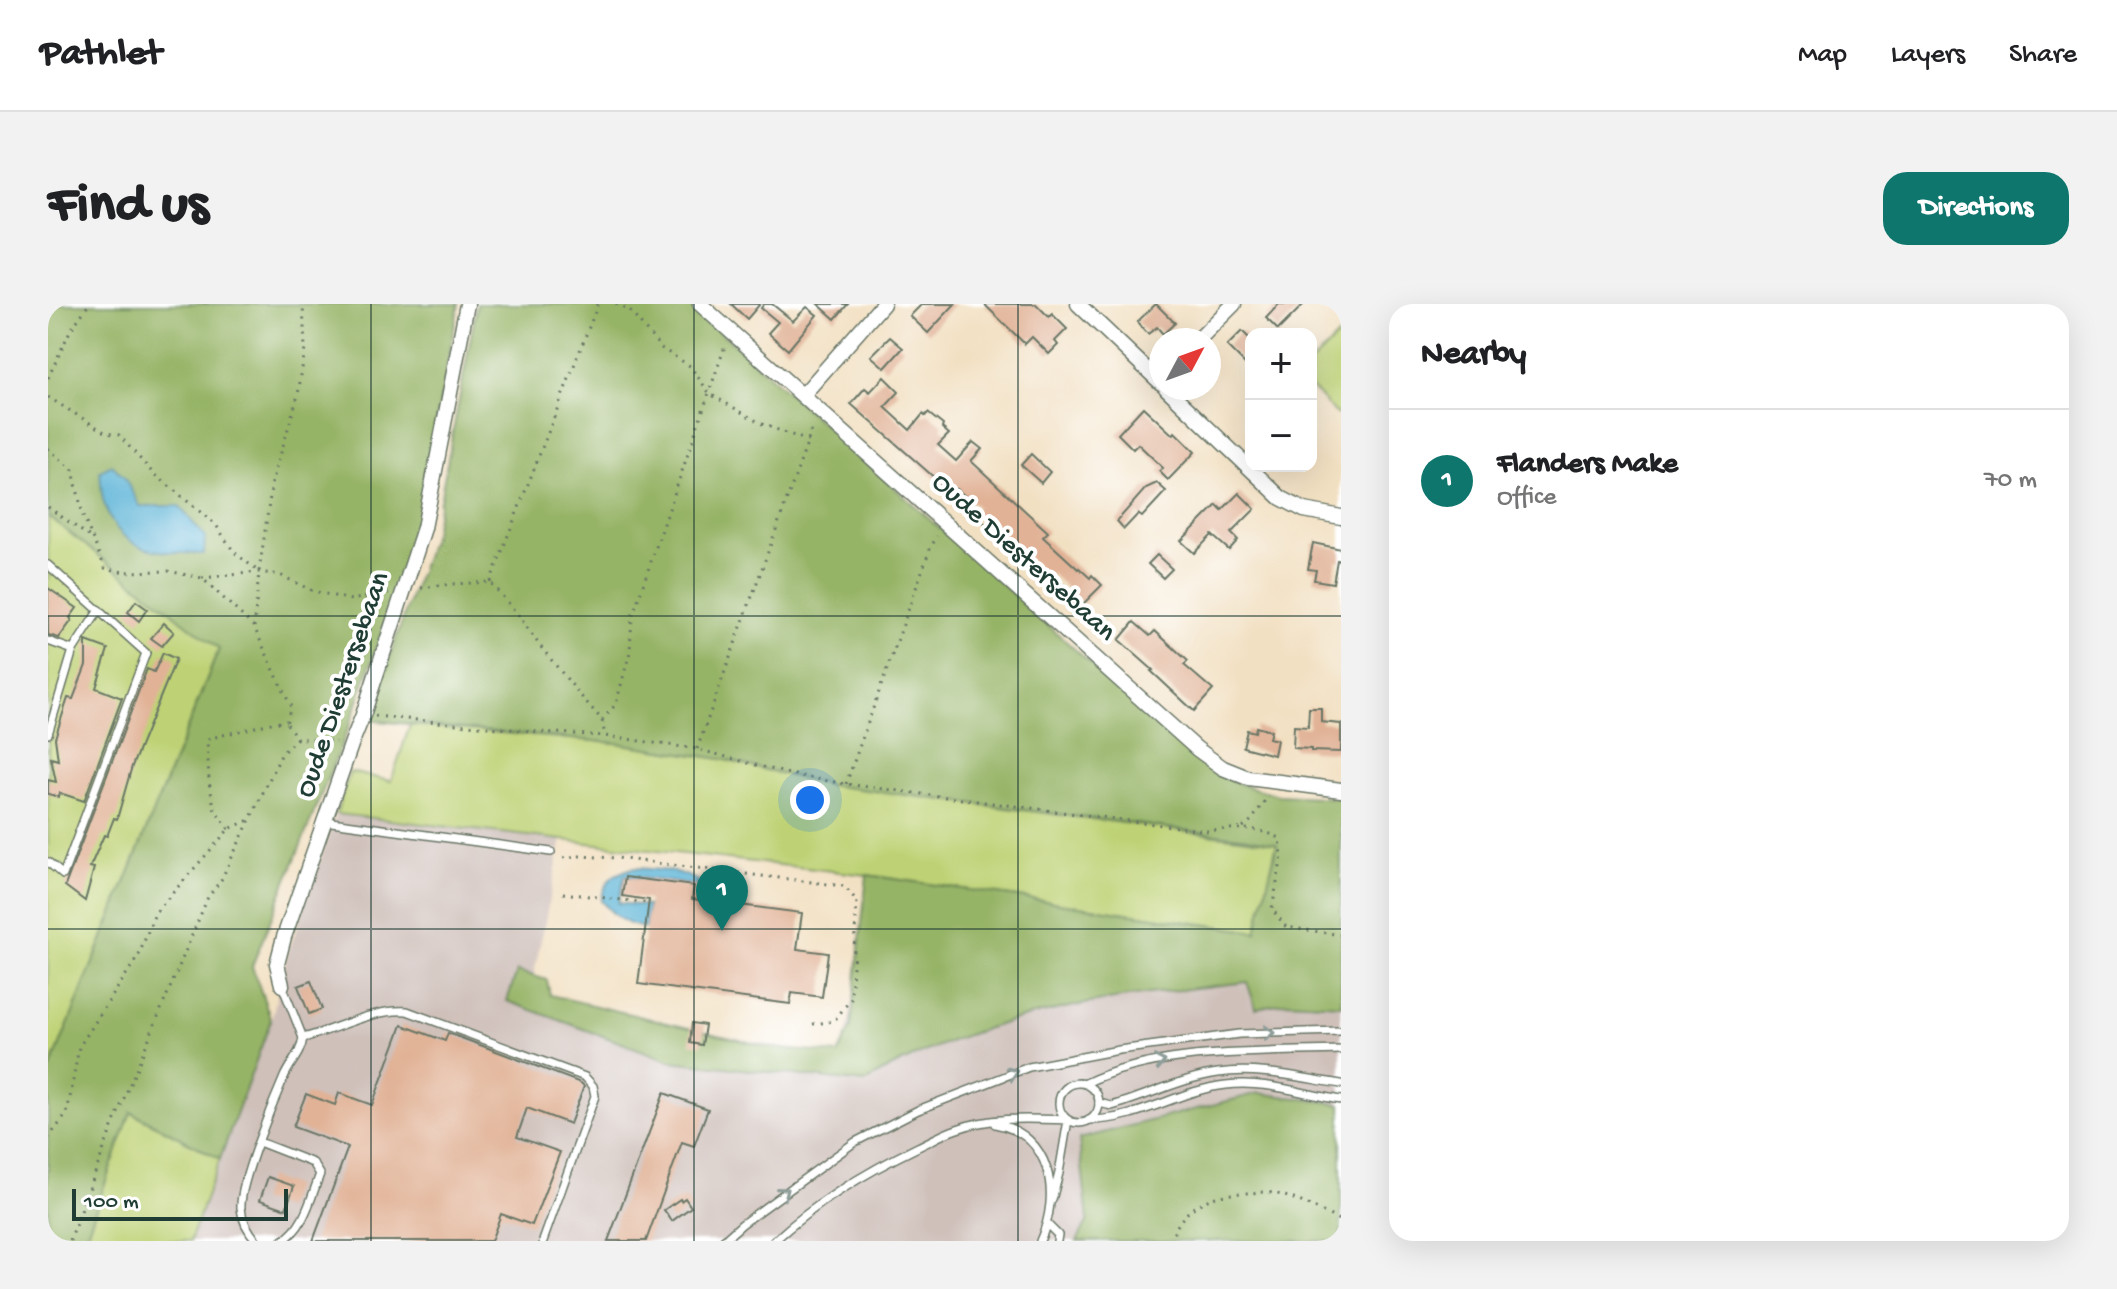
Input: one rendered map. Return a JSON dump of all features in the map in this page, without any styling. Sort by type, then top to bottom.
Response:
[{"type":"street","name":"Oude Diestersebaan","points":[[282,985],[277,964],[284,937],[363,715],[424,528],[467,304]]},
{"type":"street","name":"Oude Diestersebaan","points":[[700,304],[1197,749],[1223,768],[1248,778],[1341,790]]},
{"type":"street","points":[[803,395],[883,304]]},
{"type":"street","points":[[1078,304],[1149,371]]},
{"type":"street","points":[[1210,328],[1234,304]]},
{"type":"street","points":[[1180,400],[1281,498],[1304,510],[1341,517]]},
{"type":"lane","points":[[48,565],[146,653],[63,875],[48,862]]},
{"type":"lane","points":[[48,734],[73,650],[99,610]]},
{"type":"lane","points":[[48,641],[73,650]]},
{"type":"lane","points":[[324,821],[551,852]]},
{"type":"lane","points":[[257,1241],[243,1219],[241,1199],[259,1142],[303,1038],[282,985]]},
{"type":"lane","points":[[303,1038],[386,1011],[407,1011],[585,1077],[593,1086],[595,1096],[543,1241]]},
{"type":"lane","points":[[723,1241],[855,1142],[918,1110],[1029,1067],[1075,1056],[1239,1034],[1341,1031]]},
{"type":"lane","points":[[1040,1241],[1048,1225],[1059,1173],[1068,1120],[1060,1109],[1059,1096],[1067,1086],[1126,1069],[1185,1057],[1341,1050]]},
{"type":"lane","points":[[1099,1103],[1112,1106],[1196,1077],[1243,1071],[1341,1084]]},
{"type":"lane","points":[[1086,1083],[1096,1091],[1099,1103],[1095,1116],[1089,1120]]},
{"type":"lane","points":[[774,1241],[817,1205],[891,1160],[958,1128],[1016,1118],[1079,1123],[1104,1120],[1125,1116],[1195,1091],[1249,1083],[1341,1100]]},
{"type":"lane","points":[[985,1122],[1009,1126],[1033,1141],[1050,1179],[1052,1200]]},
{"type":"lane","points":[[259,1142],[313,1163],[320,1174],[299,1227],[282,1241]]},
{"type":"lane","points":[[1048,1225],[1058,1235],[1057,1241]]},
{"type":"path","points":[[48,378],[70,331],[89,304]]},
{"type":"path","points":[[254,627],[272,483],[298,395],[305,349],[303,304]]},
{"type":"path","points":[[490,582],[598,304]]},
{"type":"path","points":[[616,304],[629,310],[661,348],[690,366],[710,394],[762,424],[808,441]]},
{"type":"path","points":[[602,720],[616,704],[630,652],[632,617],[730,331]]},
{"type":"path","points":[[48,397],[98,429],[119,435],[150,470],[216,525],[234,552],[259,572]]},
{"type":"path","points":[[697,749],[808,441],[816,407]]},
{"type":"path","points":[[48,448],[73,470],[83,516],[105,568],[124,572],[168,571],[202,578],[259,572],[280,575],[313,591],[351,600],[451,584],[490,582]]},
{"type":"path","points":[[48,507],[92,538]]},
{"type":"path","points":[[846,784],[930,549],[944,522]]},
{"type":"path","points":[[202,578],[254,627],[291,707],[286,723]]},
{"type":"path","points":[[490,582],[602,720],[605,736]]},
{"type":"path","points":[[363,715],[605,736],[697,749],[789,774],[846,784],[1208,831],[1242,828],[1280,838],[1282,856],[1272,909],[1286,927],[1341,935]]},
{"type":"path","points":[[229,829],[215,811],[209,782],[207,739],[275,722],[286,723],[297,738]]},
{"type":"path","points":[[70,1241],[112,1127],[208,897],[221,880],[282,753],[297,738],[352,742]]},
{"type":"path","points":[[1242,828],[1252,820],[1277,783]]},
{"type":"path","points":[[48,1138],[67,1114],[79,1047],[139,955],[155,913],[229,829],[249,820]]},
{"type":"path","points":[[563,858],[616,858],[844,886],[857,901],[851,999],[834,1021],[807,1025]]},
{"type":"path","points":[[563,893],[649,903]]},
{"type":"path","points":[[1171,1241],[1178,1222],[1196,1205],[1227,1193],[1272,1192],[1341,1221]]},
{"type":"shaded area","points":[[336,814],[562,839],[530,993],[842,1061],[873,883],[1341,942],[1341,1241],[190,1241],[271,1020],[288,953]]},
{"type":"green space","points":[[48,304],[459,304],[414,537],[353,716],[252,966],[271,1020],[220,1159],[131,1112],[84,1241],[48,1241],[48,1075],[219,649],[48,516]]},
{"type":"green space","points":[[477,304],[689,304],[1212,772],[1278,795],[1341,798],[1341,1005],[1287,1002],[1256,1008],[1247,982],[1089,1003],[974,1033],[908,1059],[865,1083],[671,1061],[507,1001],[517,971],[547,980],[550,995],[773,1048],[838,1054],[851,1027],[867,875],[1256,932],[1277,844],[828,785],[721,759],[616,743],[367,720],[434,532]]},
{"type":"green space","points":[[1341,333],[1341,415],[1336,414],[1317,393],[1317,357]]},
{"type":"green space","points":[[48,516],[219,648],[48,1075]]},
{"type":"green space","points":[[410,725],[616,743],[721,759],[828,785],[1277,843],[1257,932],[867,875],[336,814],[350,772],[391,781]]},
{"type":"green space","points":[[1259,1093],[1341,1104],[1341,1241],[1077,1241],[1088,1220],[1079,1139]]},
{"type":"green space","points":[[131,1112],[220,1159],[190,1241],[84,1241]]},
{"type":"water","points":[[112,465],[125,478],[140,506],[179,506],[205,537],[204,554],[143,547],[120,532],[111,520],[102,492],[100,471]]},
{"type":"water","points":[[633,868],[694,878],[724,903],[698,900],[700,886],[625,876],[618,903],[648,906],[645,928],[625,922],[601,901],[611,879]]},
{"type":"building","points":[[731,304],[760,304],[747,319]]},
{"type":"building","points":[[764,304],[772,304],[793,321],[807,307],[817,315],[788,350],[768,333],[778,322],[761,308]]},
{"type":"building","points":[[818,304],[848,304],[835,319]]},
{"type":"building","points":[[922,304],[955,304],[928,333],[910,316]]},
{"type":"building","points":[[984,304],[1036,304],[1067,329],[1055,341],[1058,345],[1049,354],[1032,337],[1025,344]]},
{"type":"building","points":[[1156,304],[1175,323],[1170,328],[1149,328],[1148,334],[1137,322]]},
{"type":"building","points":[[1279,304],[1304,304],[1280,328],[1266,318]]},
{"type":"building","points":[[1242,331],[1245,334],[1245,364],[1227,346]]},
{"type":"building","points":[[890,337],[903,348],[885,368],[871,356]]},
{"type":"building","points":[[884,377],[899,392],[885,407],[910,430],[923,414],[928,413],[949,434],[938,445],[956,461],[973,442],[982,449],[971,461],[1048,532],[1043,537],[1078,569],[1090,578],[1092,575],[1102,585],[1083,604],[1052,574],[1049,577],[1018,549],[1013,554],[1002,544],[1004,541],[972,512],[977,507],[957,489],[953,494],[851,404],[865,388],[870,392]]},
{"type":"building","points":[[1143,407],[1195,452],[1168,480],[1159,471],[1163,468],[1138,444],[1133,449],[1118,434]]},
{"type":"building","points":[[1031,454],[1050,472],[1041,483],[1021,465]]},
{"type":"building","points":[[1157,483],[1166,491],[1142,517],[1138,514],[1124,529],[1117,521],[1146,488]]},
{"type":"building","points":[[1239,493],[1255,509],[1231,533],[1238,540],[1229,550],[1212,535],[1194,553],[1181,541],[1217,505],[1222,510]]},
{"type":"building","points":[[1313,543],[1341,549],[1341,561],[1337,560],[1333,583],[1314,580],[1316,570],[1308,569]]},
{"type":"building","points":[[1157,555],[1172,569],[1163,578],[1148,564]]},
{"type":"building","points":[[48,588],[77,608],[59,638],[48,635]]},
{"type":"building","points":[[136,601],[147,609],[139,621],[128,612]]},
{"type":"building","points":[[1134,622],[1150,636],[1155,631],[1188,661],[1184,665],[1213,690],[1194,711],[1119,640]]},
{"type":"building","points":[[164,623],[174,632],[162,646],[151,638]]},
{"type":"building","points":[[86,641],[108,649],[96,688],[122,698],[84,801],[60,793],[59,797],[48,794],[48,780],[56,782],[51,758],[58,760],[55,738],[68,698],[73,699],[86,665]]},
{"type":"building","points":[[163,653],[176,659],[132,766],[117,819],[114,818],[107,836],[104,835],[90,867],[94,868],[85,901],[65,886],[147,669],[154,672]]},
{"type":"building","points":[[1309,708],[1321,708],[1321,722],[1341,724],[1341,752],[1293,748],[1294,726],[1308,727]]},
{"type":"building","points":[[1256,727],[1271,731],[1269,738],[1277,740],[1274,755],[1243,747],[1247,730],[1255,732]]},
{"type":"building","points":[[625,877],[694,886],[692,899],[802,913],[797,949],[828,953],[822,997],[792,993],[790,1004],[638,984],[649,900],[622,896]]},
{"type":"building","points":[[311,981],[322,1009],[309,1014],[298,986]]},
{"type":"building","points":[[692,1023],[705,1025],[702,1045],[690,1043]]},
{"type":"building","points":[[402,1025],[445,1041],[448,1033],[584,1086],[570,1124],[527,1108],[517,1137],[560,1152],[532,1225],[501,1214],[491,1241],[313,1241],[348,1147],[293,1127],[306,1094],[335,1105],[339,1093],[372,1105]]},
{"type":"building","points":[[664,1093],[708,1109],[694,1146],[682,1142],[646,1241],[608,1241]]},
{"type":"building","points":[[268,1177],[294,1186],[286,1209],[260,1200]]},
{"type":"building","points":[[685,1198],[691,1207],[672,1221],[664,1210]]},
{"type":"place","name":"Flanders Make","points":[[722,931]]}]
